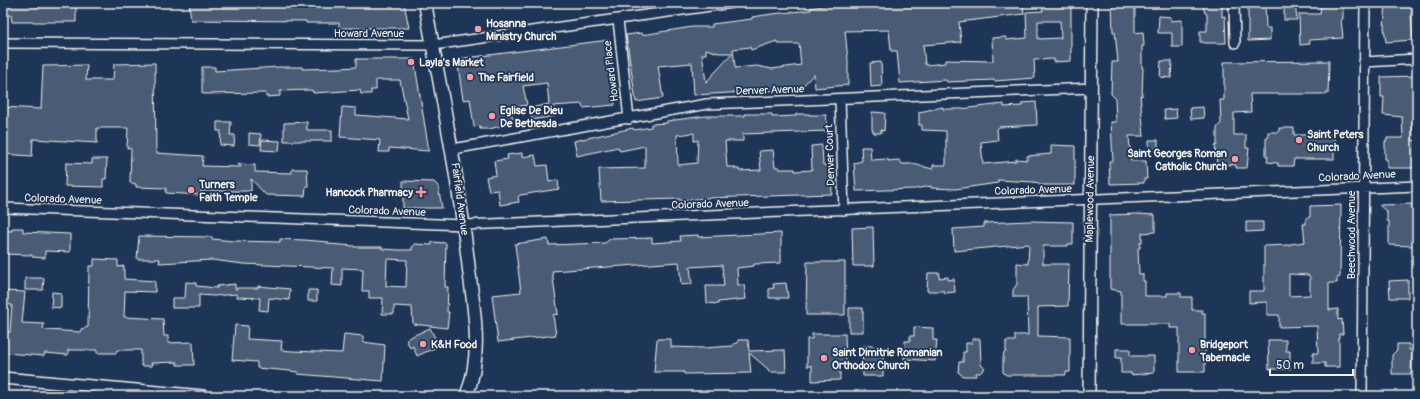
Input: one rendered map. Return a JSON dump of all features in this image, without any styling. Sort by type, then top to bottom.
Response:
[{"type":"main road","name":"Fairfield Avenue","points":[[425,3],[453,149],[464,225],[476,343],[475,364],[466,396]]},
{"type":"street","name":"Howard Avenue","points":[[3,43],[433,45],[732,3]]},
{"type":"street","name":"Maplewood Avenue","points":[[1089,396],[1092,3]]},
{"type":"street","points":[[1234,3],[1235,43]]},
{"type":"street","name":"Beechwood Avenue","points":[[1362,396],[1365,3]]},
{"type":"street","name":"Howard Place","points":[[618,20],[629,119]]},
{"type":"street","points":[[1364,62],[1417,59]]},
{"type":"street","name":"Denver Avenue","points":[[453,149],[707,104],[1092,88]]},
{"type":"street","name":"Denver Court","points":[[840,99],[844,210]]},
{"type":"street","name":"Colorado Avenue","points":[[3,208],[464,225],[1417,186]]},
{"type":"street","points":[[3,378],[203,396]]},
{"type":"shaded area","points":[[3,388],[98,396],[3,396]]},
{"type":"building","points":[[12,3],[76,3],[76,22],[12,22],[11,15],[7,15],[7,6],[12,6]]},
{"type":"building","points":[[189,3],[404,3],[409,28],[339,28],[339,23],[306,23],[306,21],[191,20]]},
{"type":"building","points":[[867,3],[1023,3],[1024,14],[959,22],[961,42],[923,45],[925,64],[927,65],[945,63],[945,60],[993,61],[992,38],[1006,37],[1006,40],[1027,38],[1026,12],[1043,11],[1043,3],[1071,3],[1071,61],[1054,62],[1054,59],[1034,60],[1035,78],[994,81],[947,82],[946,80],[900,83],[897,51],[891,51],[889,30],[845,31],[848,60],[848,85],[815,88],[814,74],[800,89],[694,95],[692,63],[658,66],[663,98],[636,102],[626,35],[642,33],[642,35],[692,27],[712,27],[712,24],[752,19],[752,17],[772,14],[811,10],[810,8],[829,5]],"holes":[[[1038,21],[1060,21],[1061,38],[1038,39]],[[777,41],[777,44],[799,44],[801,65],[772,69],[757,66],[735,68],[733,49],[750,47],[751,50]],[[706,49],[719,53],[733,53],[706,82],[702,54],[706,54]]]},
{"type":"building","points":[[1112,3],[1135,3],[1135,33],[1143,32],[1144,46],[1142,46],[1142,96],[1140,95],[1144,136],[1129,136],[1131,161],[1146,161],[1147,179],[1144,179],[1144,183],[1110,184],[1109,161],[1113,161],[1111,122],[1116,122],[1115,98],[1111,94],[1112,62],[1118,62],[1115,32],[1113,32]]},
{"type":"building","points":[[1202,3],[1222,3],[1222,17],[1225,16],[1226,43],[1200,42],[1200,31],[1207,31],[1207,14],[1205,13]]},
{"type":"building","points":[[1248,3],[1265,3],[1266,28],[1270,28],[1270,40],[1248,41]]},
{"type":"building","points":[[1284,3],[1295,3],[1297,20],[1284,20]]},
{"type":"building","points":[[1386,3],[1414,3],[1414,12],[1411,12],[1413,40],[1386,42],[1384,27]]},
{"type":"building","points":[[1321,4],[1343,4],[1343,19],[1341,19],[1343,38],[1309,40],[1310,44],[1300,45],[1299,14],[1320,14]]},
{"type":"building","points":[[1159,16],[1171,17],[1171,21],[1182,20],[1182,47],[1172,47],[1172,33],[1158,33]]},
{"type":"building","points":[[609,40],[615,105],[583,108],[582,104],[553,106],[555,116],[532,120],[530,108],[549,104],[547,83],[523,86],[527,105],[510,108],[514,123],[489,129],[480,129],[480,126],[474,127],[470,99],[463,100],[457,59]]},
{"type":"building","points":[[356,59],[414,59],[429,151],[389,148],[389,152],[379,152],[380,140],[340,137],[342,107],[356,108],[356,115],[408,119],[400,80],[376,80],[376,90],[371,90],[371,94],[361,94],[360,90],[313,93],[313,91],[310,90],[280,91],[280,96],[266,97],[266,93],[203,94],[202,92],[202,67],[215,67],[215,71],[279,67],[302,67],[302,69],[339,68],[356,67]]},
{"type":"building","points":[[1161,61],[1172,61],[1171,78],[1160,77]]},
{"type":"building","points":[[1329,61],[1328,94],[1250,94],[1251,112],[1234,113],[1234,135],[1246,135],[1246,148],[1249,148],[1247,168],[1236,168],[1236,165],[1217,164],[1215,146],[1217,145],[1217,128],[1221,123],[1220,100],[1224,100],[1224,62]]},
{"type":"building","points":[[881,62],[882,86],[871,87],[870,63]]},
{"type":"building","points":[[155,63],[156,153],[203,156],[202,166],[241,167],[238,164],[255,165],[255,172],[292,173],[292,169],[307,169],[308,186],[306,186],[305,196],[266,195],[251,179],[251,191],[201,191],[200,195],[166,193],[166,188],[136,187],[136,184],[130,183],[131,149],[127,148],[128,128],[97,128],[97,143],[33,139],[32,156],[3,154],[3,107],[41,109],[43,66],[87,65],[86,80],[113,80],[114,64]]},
{"type":"building","points":[[1414,76],[1414,117],[1412,117],[1413,141],[1417,140],[1417,168],[1387,168],[1387,159],[1385,159],[1385,141],[1387,141],[1387,138],[1403,138],[1402,117],[1383,115],[1384,97],[1381,97],[1381,77]]},
{"type":"building","points":[[1036,102],[1037,125],[999,127],[997,129],[998,140],[981,142],[983,164],[1016,161],[1016,159],[1027,160],[1027,156],[1051,154],[1051,145],[1075,146],[1075,185],[1039,185],[1039,183],[1033,182],[998,180],[998,183],[956,189],[931,188],[931,186],[915,189],[856,191],[854,163],[862,161],[861,147],[870,147],[871,160],[899,160],[902,164],[913,164],[933,169],[933,165],[946,165],[946,131],[922,130],[922,125],[919,125],[919,112],[943,107],[943,109],[960,109],[1004,104],[1004,107],[1022,106],[1022,103]]},
{"type":"building","points":[[1203,107],[1204,118],[1191,119],[1190,108]]},
{"type":"building","points":[[1176,109],[1177,118],[1165,119],[1164,110]]},
{"type":"building","points":[[872,112],[885,113],[884,131],[881,130],[881,133],[874,133],[872,129]]},
{"type":"building","points":[[745,114],[772,114],[772,117],[796,116],[796,114],[826,115],[828,131],[743,134],[743,141],[725,141],[727,167],[735,167],[735,169],[739,169],[739,171],[761,170],[759,151],[773,150],[775,167],[779,167],[779,169],[795,169],[795,171],[812,170],[811,146],[822,145],[823,165],[831,165],[832,194],[706,198],[680,201],[680,199],[601,201],[599,169],[645,168],[645,146],[620,151],[618,147],[577,156],[574,141],[633,128],[634,130],[651,127],[651,124],[667,123],[667,121],[706,116],[745,116]],"holes":[[[694,133],[694,141],[698,140],[697,163],[678,165],[677,135]]]},
{"type":"building","points":[[217,122],[231,122],[230,135],[235,135],[234,146],[220,145],[221,131],[217,131]]},
{"type":"building","points":[[307,122],[307,130],[332,130],[332,141],[284,141],[284,123]]},
{"type":"building","points":[[1279,128],[1294,128],[1294,135],[1334,135],[1334,159],[1294,159],[1293,166],[1278,166],[1278,163],[1267,162],[1268,156],[1266,156],[1266,138],[1268,138],[1268,132],[1279,132]]},
{"type":"building","points":[[249,133],[261,134],[260,145],[249,144]]},
{"type":"building","points":[[262,140],[280,141],[279,151],[261,150]]},
{"type":"building","points":[[1149,140],[1158,140],[1158,151],[1149,151]]},
{"type":"building","points":[[522,153],[522,157],[535,155],[537,166],[547,165],[549,182],[558,180],[559,189],[520,195],[518,197],[519,202],[500,205],[498,190],[489,191],[486,177],[496,175],[494,161],[508,159],[507,155]]},
{"type":"building","points":[[92,159],[107,159],[106,179],[103,179],[103,187],[65,186],[66,163],[92,164]]},
{"type":"building","name":"Hancock Pharmacy","points":[[403,181],[434,182],[438,186],[442,208],[403,208]]},
{"type":"building","points":[[1412,204],[1414,246],[1389,245],[1389,221],[1387,221],[1387,212],[1379,205]]},
{"type":"building","points":[[1341,205],[1340,277],[1337,278],[1337,283],[1329,283],[1329,310],[1338,309],[1338,320],[1342,319],[1343,334],[1339,334],[1339,367],[1325,367],[1325,363],[1313,363],[1313,353],[1318,353],[1317,326],[1279,327],[1279,315],[1267,315],[1267,302],[1249,303],[1249,291],[1264,291],[1264,246],[1290,245],[1305,242],[1303,224],[1306,224],[1306,218],[1310,217],[1310,206]],"holes":[[[1289,274],[1308,275],[1310,277],[1310,295],[1289,296]]]},
{"type":"building","points":[[1110,215],[1155,215],[1155,232],[1142,233],[1142,242],[1140,242],[1140,248],[1138,248],[1139,274],[1143,274],[1143,281],[1145,281],[1145,296],[1167,296],[1167,293],[1181,293],[1181,297],[1192,297],[1192,310],[1202,310],[1202,313],[1205,313],[1205,372],[1179,372],[1179,328],[1170,328],[1170,324],[1121,324],[1121,291],[1110,289]]},
{"type":"building","points":[[1029,221],[1073,222],[1073,244],[1068,244],[1068,246],[1043,246],[1043,264],[1069,264],[1068,306],[1038,307],[1038,336],[1070,337],[1070,372],[1066,372],[1066,375],[1006,375],[1003,372],[1003,359],[1004,352],[1006,352],[1006,341],[1015,341],[1015,335],[1028,335],[1027,297],[1013,297],[1013,290],[1017,284],[1017,263],[1028,264],[1029,244],[954,251],[953,229],[984,227],[984,223]]},
{"type":"building","points":[[1246,222],[1263,222],[1263,231],[1246,232]]},
{"type":"building","points":[[873,227],[874,266],[853,266],[852,228]]},
{"type":"building","points":[[12,228],[23,228],[23,232],[70,234],[70,252],[45,251],[45,258],[32,257],[32,255],[3,254],[3,230],[12,231]]},
{"type":"building","points":[[781,233],[781,263],[754,264],[754,266],[737,268],[738,285],[744,285],[746,299],[718,302],[718,304],[707,303],[706,286],[724,286],[722,265],[690,267],[692,284],[681,285],[679,262],[552,271],[558,314],[553,315],[556,335],[498,342],[492,295],[521,292],[515,244],[548,239],[549,245],[605,243],[610,239],[652,238],[652,243],[681,241],[680,236],[698,235],[698,237]]},
{"type":"building","points":[[139,236],[212,237],[212,239],[234,241],[280,242],[280,239],[304,240],[328,242],[328,244],[354,247],[382,247],[382,249],[399,250],[412,250],[412,246],[414,246],[414,244],[432,245],[432,242],[446,243],[445,287],[448,287],[447,312],[449,312],[447,328],[413,324],[412,307],[394,306],[394,314],[382,314],[383,298],[369,298],[369,291],[362,291],[363,269],[342,268],[342,286],[332,285],[333,268],[243,264],[212,260],[159,263],[160,259],[137,259]],"holes":[[[387,259],[407,260],[406,287],[386,286]]]},
{"type":"building","points":[[94,259],[118,260],[118,267],[124,266],[124,279],[155,281],[155,292],[125,291],[124,317],[163,319],[164,336],[168,336],[168,343],[193,342],[194,365],[177,365],[177,362],[151,363],[152,366],[141,366],[141,350],[117,350],[116,353],[97,353],[97,350],[68,350],[68,355],[45,353],[44,356],[5,353],[7,332],[10,332],[12,305],[3,304],[3,291],[25,292],[22,323],[44,324],[43,329],[46,330],[81,332],[81,329],[88,327],[89,266],[94,266]]},
{"type":"building","points":[[807,262],[845,262],[845,315],[806,315]]},
{"type":"building","points":[[928,273],[940,273],[939,278],[948,277],[948,280],[954,279],[955,292],[944,293],[944,291],[927,291]]},
{"type":"building","points":[[25,278],[44,278],[43,290],[25,290]]},
{"type":"building","points":[[1408,280],[1408,298],[1390,298],[1389,281]]},
{"type":"building","points":[[186,282],[196,283],[196,286],[217,288],[217,286],[235,284],[235,289],[258,288],[258,286],[290,289],[289,300],[269,298],[268,311],[259,310],[260,298],[237,297],[237,294],[214,296],[199,295],[199,308],[172,308],[172,298],[185,298]]},
{"type":"building","points":[[786,283],[788,298],[769,298],[769,289],[774,288],[773,284]]},
{"type":"building","points":[[308,290],[317,290],[317,301],[308,301]]},
{"type":"building","points":[[52,292],[61,293],[61,308],[51,307]]},
{"type":"building","points":[[849,308],[863,308],[863,332],[849,332]]},
{"type":"building","points":[[235,325],[248,326],[247,339],[282,341],[281,350],[292,351],[342,353],[344,334],[363,336],[363,342],[385,345],[383,381],[297,374],[298,372],[257,368],[257,362],[232,360]]},
{"type":"building","points":[[914,327],[933,328],[933,340],[937,340],[935,361],[904,359],[905,341],[910,341],[910,336],[914,336]]},
{"type":"building","name":"K&H Food","points":[[430,328],[439,346],[417,356],[413,346],[410,348],[406,339]]},
{"type":"building","points":[[812,334],[845,334],[846,366],[840,366],[840,380],[812,381],[812,366],[807,366],[807,339],[812,339]]},
{"type":"building","points":[[657,339],[671,339],[671,347],[704,348],[733,346],[733,344],[738,343],[738,340],[748,340],[749,351],[785,350],[786,372],[769,372],[768,369],[749,353],[751,373],[684,374],[684,372],[654,372]]},
{"type":"building","points":[[972,339],[980,339],[981,365],[985,368],[980,373],[976,373],[976,376],[963,376],[958,372],[959,362],[963,362],[963,352],[966,352],[966,343],[972,343]]},
{"type":"building","points":[[1268,340],[1286,340],[1286,351],[1290,351],[1290,369],[1269,369]]},
{"type":"building","points":[[1397,344],[1409,344],[1409,350],[1412,350],[1411,374],[1392,374],[1392,355],[1397,350]]},
{"type":"building","points":[[862,346],[874,346],[874,352],[883,353],[883,376],[863,376]]},
{"type":"building","points":[[1116,349],[1130,349],[1130,356],[1154,356],[1154,373],[1131,375],[1131,373],[1121,373],[1121,358],[1116,358]]},
{"type":"place","name":"Hosanna Ministry Church","points":[[478,29]]},
{"type":"place","name":"Layla's Market","points":[[411,62]]},
{"type":"place","name":"The Fairfield","points":[[470,77]]},
{"type":"place","name":"Eglise De Dieu De Bethesda","points":[[492,116]]},
{"type":"place","name":"Saint Peters Church","points":[[1299,140]]},
{"type":"place","name":"Saint Georges Roman Catholic Church","points":[[1235,159]]},
{"type":"place","name":"Turners Faith Temple","points":[[191,190]]},
{"type":"place","name":"Hancock Pharmacy","points":[[421,192]]},
{"type":"place","name":"K&H Food","points":[[423,344]]},
{"type":"place","name":"Bridgeport Tabernacle","points":[[1192,350]]},
{"type":"place","name":"Saint Dimitrie Romanian Orthodox Church","points":[[824,358]]}]
